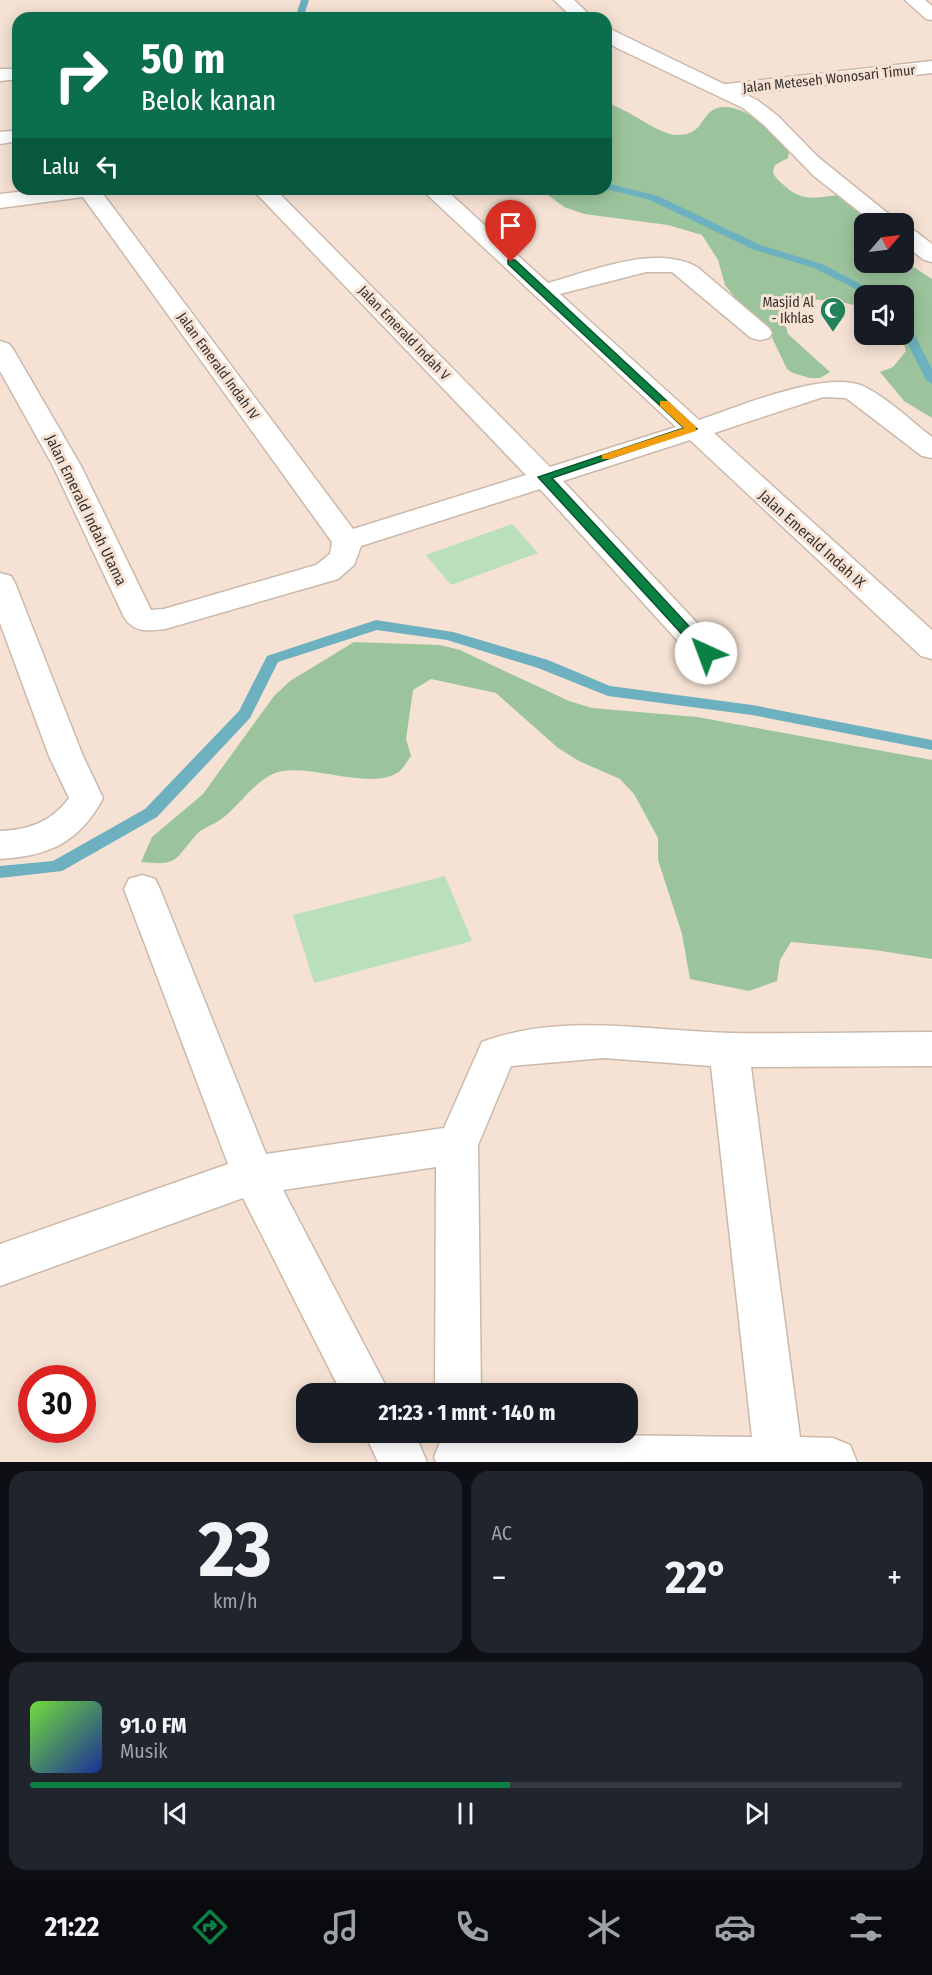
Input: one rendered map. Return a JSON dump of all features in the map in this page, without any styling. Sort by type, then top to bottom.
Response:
[{"type":"street","points":[[563,0],[577,12]]},
{"type":"street","points":[[914,0],[932,15]]},
{"type":"street","points":[[612,37],[629,49],[726,90],[772,120],[801,152],[876,213]]},
{"type":"street","name":"Jalan Meteseh Wonosari Timur","points":[[726,90],[932,67]]},
{"type":"street","points":[[911,70],[932,85]]},
{"type":"street","points":[[0,201],[46,195]]},
{"type":"street","name":"Jalan Emerald Indah IV","points":[[96,195],[347,541]]},
{"type":"street","name":"Jalan Emerald Indah V","points":[[269,195],[544,477],[706,653]]},
{"type":"street","name":"Jalan Emerald Indah IX","points":[[439,195],[932,648]]},
{"type":"street","points":[[914,241],[932,255]]},
{"type":"street","points":[[543,291],[646,265],[676,265],[760,333]]},
{"type":"street","name":"Jalan Emerald Indah Utama","points":[[0,350],[67,466],[139,618],[145,621],[165,619],[327,572],[344,558],[347,541]]},
{"type":"street","points":[[347,541],[820,390],[837,388],[855,392],[932,450]]},
{"type":"street","points":[[0,583],[66,756],[86,798],[79,813],[62,830],[16,845],[0,845]]},
{"type":"street","points":[[142,889],[254,1175],[361,1383]]},
{"type":"street","points":[[458,1383],[457,1145],[492,1060],[501,1050],[604,1041],[729,1050],[932,1049]]},
{"type":"street","points":[[729,1050],[779,1460]]},
{"type":"street","points":[[0,1265],[254,1175],[457,1145]]},
{"type":"street","points":[[394,1443],[403,1462]]},
{"type":"street","points":[[458,1450],[833,1462]]},
{"type":"green space","points":[[612,105],[661,131],[677,135],[696,129],[713,110],[723,107],[745,112],[776,136],[789,152],[788,158],[775,165],[773,172],[781,183],[792,192],[805,197],[843,195],[863,213],[854,213],[854,273],[914,273],[914,267],[932,279],[932,418],[904,401],[880,372],[893,367],[906,351],[904,345],[914,345],[914,285],[854,285],[854,306],[834,301],[811,300],[789,305],[781,310],[788,334],[830,372],[820,378],[810,378],[787,369],[765,323],[736,299],[725,285],[718,260],[702,235],[668,225],[584,214],[564,207],[548,195],[612,195]]},
{"type":"green space","points":[[512,524],[538,553],[451,585],[426,555]]},
{"type":"green space","points":[[354,642],[440,645],[460,650],[569,701],[592,708],[697,717],[932,760],[932,959],[875,950],[791,942],[780,960],[777,981],[749,991],[690,979],[682,934],[658,860],[658,838],[634,794],[620,779],[579,761],[558,748],[496,693],[431,679],[413,690],[406,739],[411,756],[400,771],[388,777],[373,779],[288,770],[275,773],[260,782],[220,820],[198,833],[179,856],[163,863],[141,862],[152,837],[203,794],[274,696],[290,681]]},
{"type":"green space","points":[[445,876],[472,941],[314,983],[293,915]]},
{"type":"waterway","points":[[301,12],[305,0]]},
{"type":"waterway","points":[[612,188],[654,198],[756,247],[818,266],[856,285]]},
{"type":"waterway","points":[[914,345],[932,380]]},
{"type":"waterway","points":[[0,872],[56,867],[151,813],[245,714],[272,659],[376,625],[448,635],[543,664],[608,691],[752,710],[932,745]]},
{"type":"slow traffic","points":[[606,457],[692,429],[664,403]]},
{"type":"place","name":"Masjid Al - Ikhlas","points":[[833,333]]},
{"type":"route","points":[[511,262],[692,429],[544,477],[706,653]]}]
